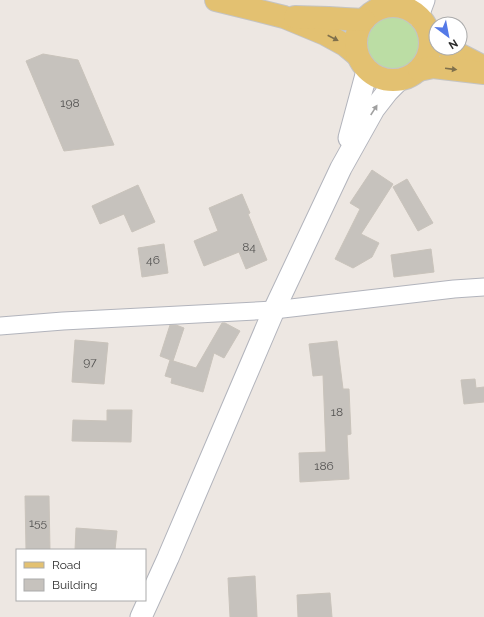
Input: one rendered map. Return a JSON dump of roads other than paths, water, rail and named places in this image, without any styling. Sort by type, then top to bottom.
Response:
[{"type":"main road","points":[[216,0],[284,17],[325,34],[345,45],[377,77],[388,80],[399,80],[410,76],[419,70],[428,54]]},
{"type":"main road","points":[[362,63],[356,42],[358,30],[364,20],[373,12],[398,3],[408,10],[421,8],[425,25],[428,30]]},
{"type":"main road","points":[[284,17],[364,20]]},
{"type":"main road","points":[[463,56],[484,67]]},
{"type":"main road","points":[[419,70],[433,67],[484,73]]},
{"type":"street","points":[[341,168],[362,63]]},
{"type":"street","points":[[141,617],[168,558],[274,310],[341,168],[374,110],[388,91],[399,80]]},
{"type":"street","points":[[0,326],[274,310],[454,289],[484,287]]}]
